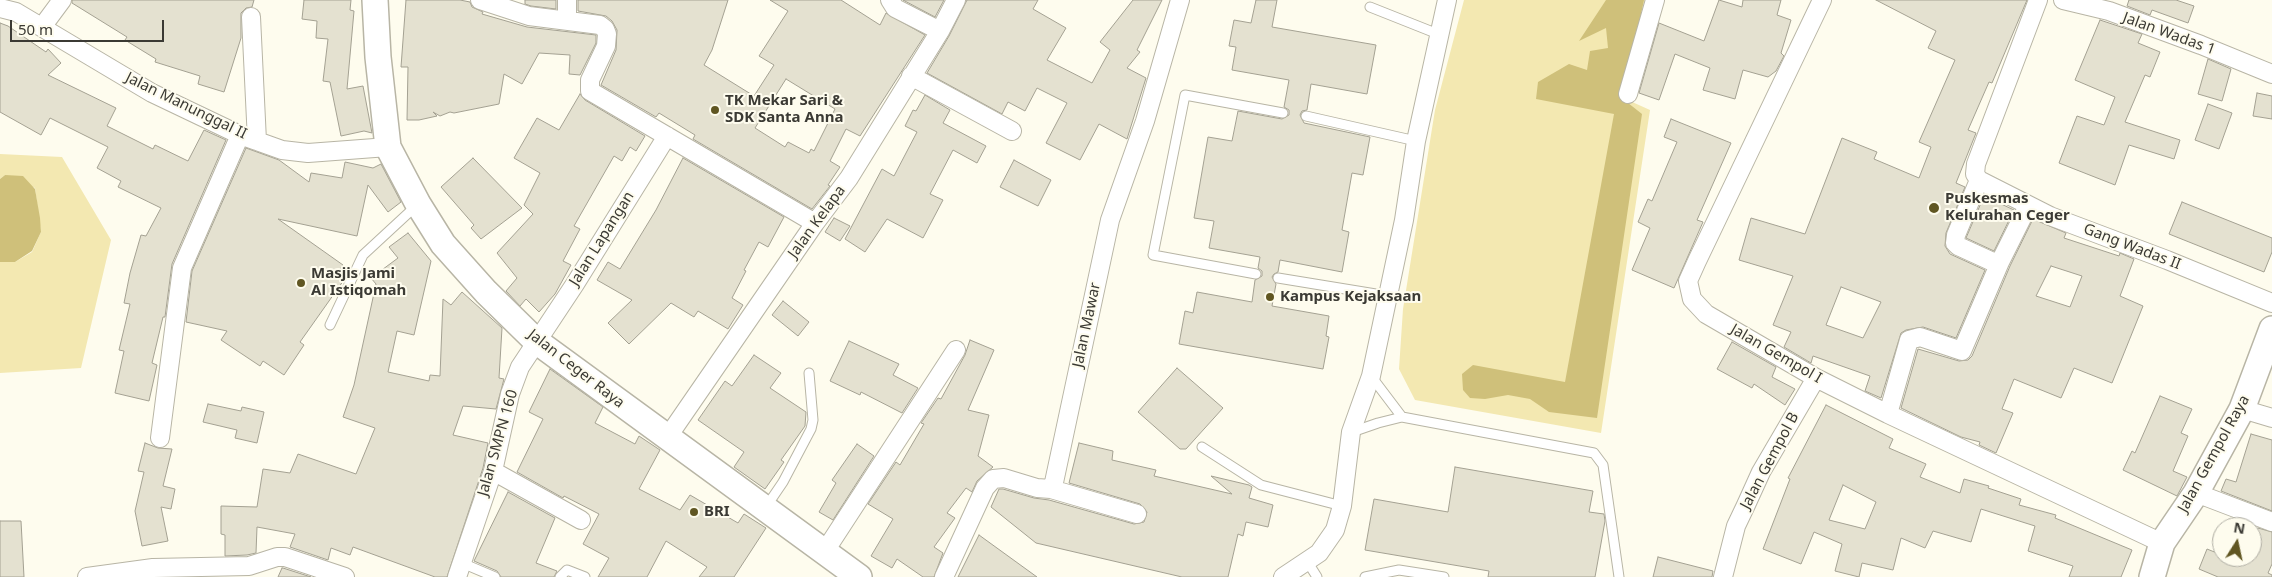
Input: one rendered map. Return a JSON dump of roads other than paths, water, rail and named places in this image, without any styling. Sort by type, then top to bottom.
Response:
[{"type":"main road","name":"Jalan Ceger Raya","points":[[375,0],[378,56],[388,147],[418,204],[443,244],[486,292],[536,341],[859,577]]},
{"type":"main road","name":"Jalan Gempol Raya","points":[[2152,577],[2162,543],[2196,493],[2242,408],[2272,329]]},
{"type":"street","points":[[42,27],[62,0]]},
{"type":"street","points":[[480,0],[529,16],[600,25],[605,28],[607,34],[606,46],[590,80],[590,91],[815,223]]},
{"type":"street","points":[[567,0],[567,20]]},
{"type":"street","points":[[890,0],[895,8],[940,31]]},
{"type":"street","name":"Jalan Kelapa","points":[[667,438],[815,223],[849,178],[940,31],[956,0]]},
{"type":"street","name":"Jalan Mawar","points":[[1051,490],[1110,220],[1145,121],[1180,0]]},
{"type":"street","points":[[1283,577],[1319,553],[1335,530],[1342,506],[1352,432],[1371,376],[1404,220],[1416,141],[1447,0]]},
{"type":"street","points":[[1628,94],[1655,0]]},
{"type":"street","name":"Jalan Gempol I","points":[[1822,0],[1688,281],[1692,299],[1706,314],[1816,378],[1888,414],[2162,543]]},
{"type":"street","points":[[2000,262],[1993,262],[1955,243],[1956,235],[1979,180],[1975,174],[1976,164],[2038,0]]},
{"type":"street","name":"Jalan Wadas 1","points":[[2063,0],[2118,15],[2201,45],[2272,74]]},
{"type":"street","name":"Jalan Manunggal II","points":[[0,8],[16,12],[152,93],[240,135],[282,150],[308,153],[388,147]]},
{"type":"street","points":[[251,17],[257,141]]},
{"type":"street","points":[[911,76],[1012,131]]},
{"type":"street","points":[[160,438],[182,268],[240,135]]},
{"type":"street","name":"Jalan Lapangan","points":[[536,341],[575,284],[667,136]]},
{"type":"street","name":"Gang Wadas II","points":[[1979,180],[2028,206],[2168,260],[2272,303]]},
{"type":"street","points":[[1888,414],[1908,340],[1920,337],[1962,351],[2000,262],[2028,206]]},
{"type":"street","name":"Jalan SMPN 160","points":[[459,570],[493,471],[510,394],[520,368],[536,341]]},
{"type":"street","points":[[825,551],[956,350]]},
{"type":"street","name":"Jalan Gempol B","points":[[1723,577],[1736,526],[1761,472],[1816,378]]},
{"type":"street","points":[[2242,408],[2272,418]]},
{"type":"street","points":[[493,471],[581,520]]},
{"type":"street","points":[[944,577],[985,488],[993,479],[1004,478],[1137,514]]},
{"type":"street","points":[[2196,493],[2272,522]]},
{"type":"street","points":[[87,577],[154,573],[232,572],[277,558],[284,558],[344,577]]},
{"type":"lane","points":[[1370,6],[1438,34]]},
{"type":"lane","points":[[1256,274],[1152,255],[1185,95],[1283,112]]},
{"type":"lane","points":[[1306,116],[1416,141]]},
{"type":"lane","points":[[330,325],[363,255],[418,204]]},
{"type":"lane","points":[[1278,278],[1388,296]]},
{"type":"lane","points":[[765,508],[783,482],[811,429],[813,420],[809,372]]},
{"type":"lane","points":[[1371,376],[1402,417]]},
{"type":"lane","points":[[1352,432],[1402,417],[1594,453],[1603,465],[1619,577]]},
{"type":"lane","points":[[1202,447],[1261,486],[1342,506]]},
{"type":"lane","points":[[1307,561],[1317,577]]},
{"type":"lane","points":[[459,570],[495,577]]},
{"type":"lane","points":[[560,577],[567,570],[585,577]]},
{"type":"lane","points":[[1365,577],[1399,570],[1444,577]]},
{"type":"place","name":"TK Mekar Sari & SDK Santa Anna","points":[[715,110]]},
{"type":"place","name":"Puskesmas Kelurahan Ceger","points":[[1934,208]]},
{"type":"place","name":"Masjis Jami Al Istiqomah","points":[[301,283]]},
{"type":"place","name":"Kampus Kejaksaan","points":[[1270,297]]},
{"type":"place","name":"BRI","points":[[694,512]]}]
